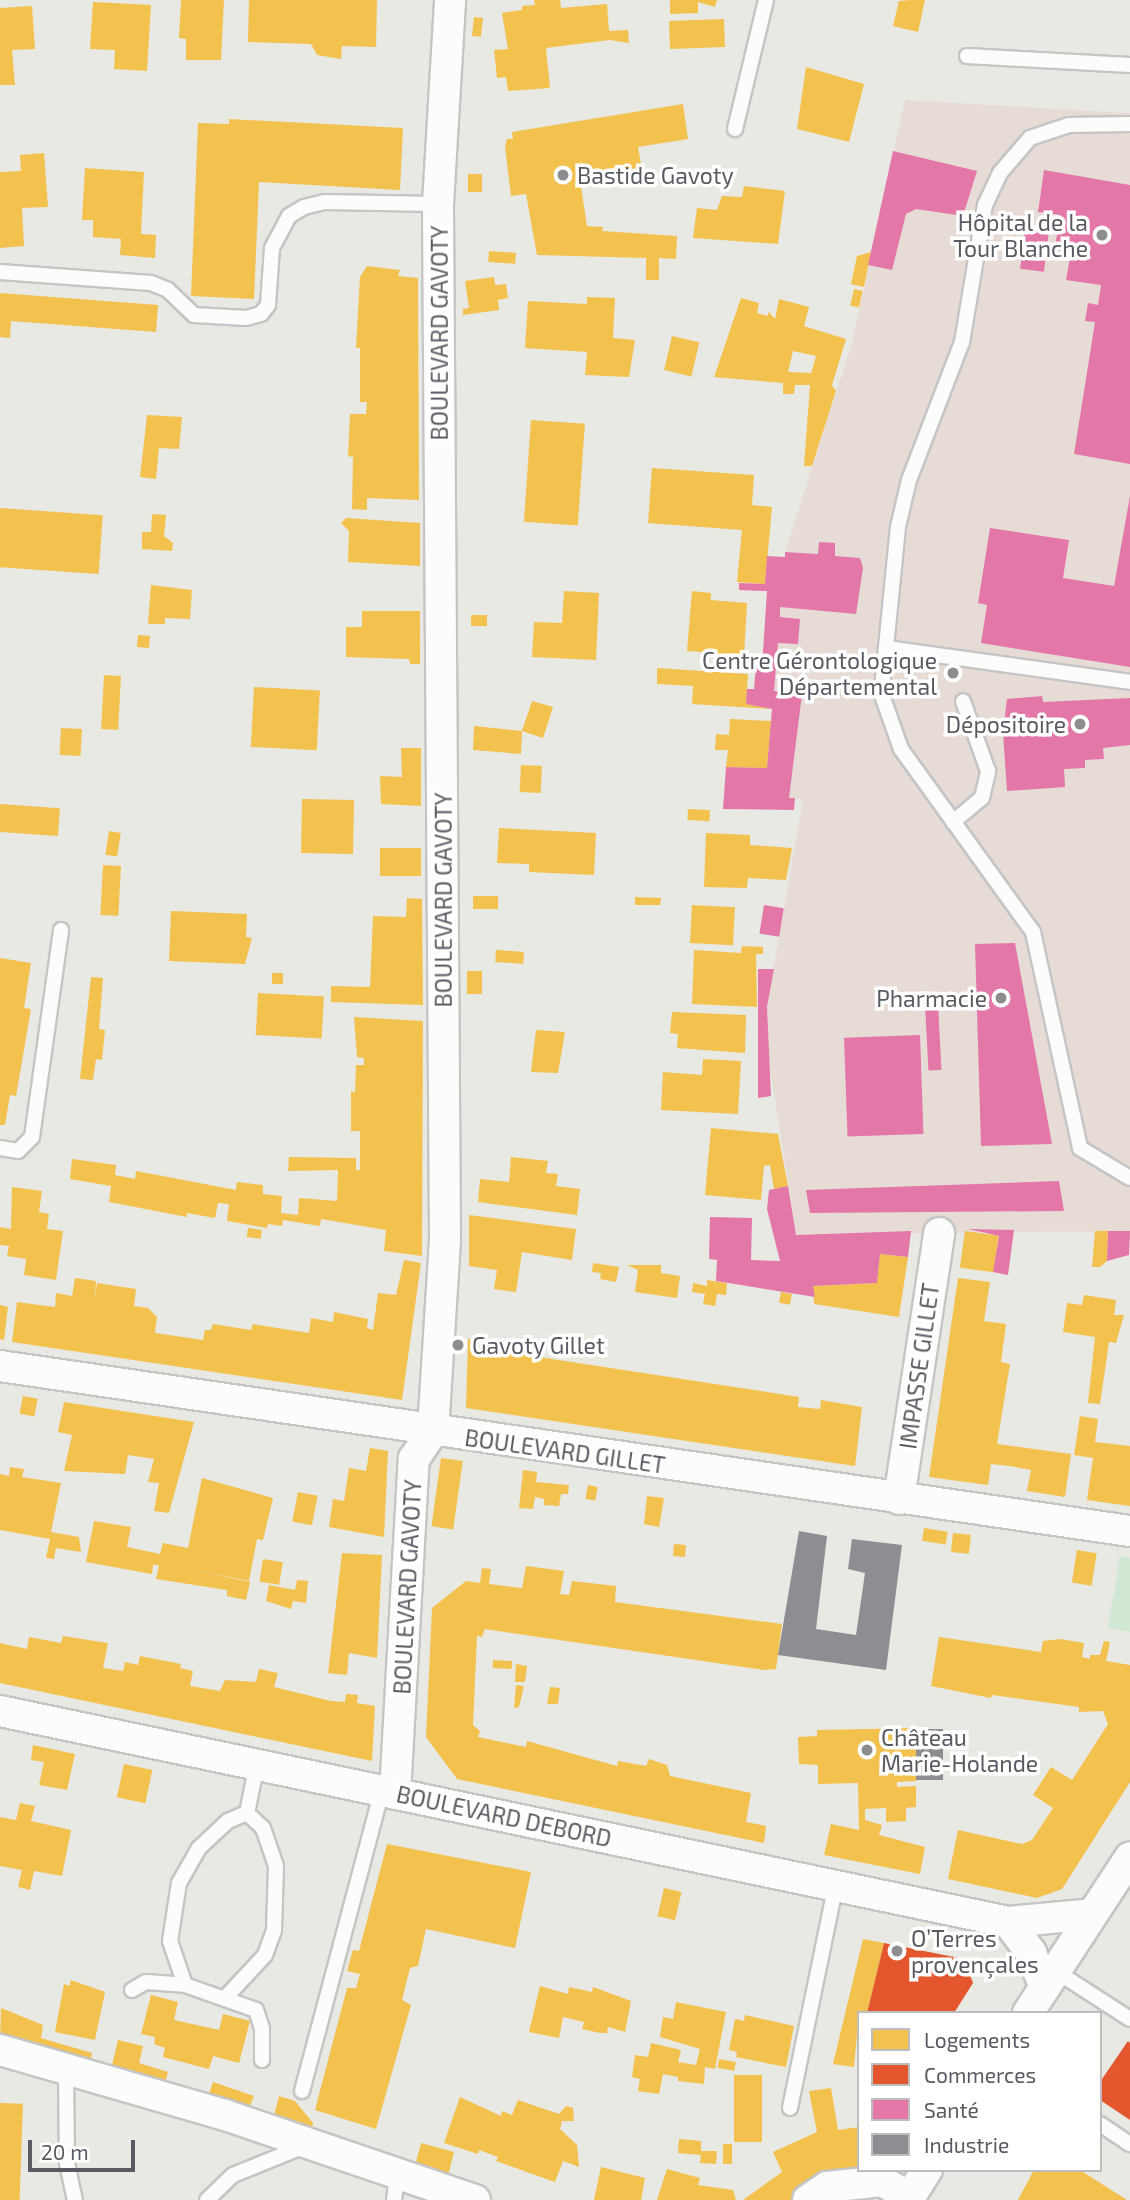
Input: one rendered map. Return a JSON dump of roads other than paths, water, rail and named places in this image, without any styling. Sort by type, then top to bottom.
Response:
[{"type":"street","name":"BOULEVARD GAVOTY","points":[[388,1792],[414,1459],[433,1432],[445,1238],[438,204],[450,0]]},
{"type":"street","name":"IMPASSE GILLET","points":[[899,1499],[939,1233]]},
{"type":"street","name":"BOULEVARD GILLET","points":[[0,1367],[433,1432],[1130,1531]]},
{"type":"street","name":"BOULEVARD DEBORD","points":[[0,1711],[1009,1922],[1092,1914]]},
{"type":"street","points":[[1029,2011],[1130,1857]]},
{"type":"street","points":[[1009,1922],[1049,1978]]},
{"type":"street","points":[[0,2050],[225,2115],[307,2146],[395,2188],[475,2200]]},
{"type":"street","points":[[808,2200],[827,2187],[882,2180],[909,2199],[926,2172]]},
{"type":"lane","points":[[736,129],[766,0]]},
{"type":"lane","points":[[967,56],[1130,65]]},
{"type":"lane","points":[[1130,124],[1103,122],[1048,130],[1015,151],[1000,173],[985,205],[962,342],[909,480],[901,515],[883,698],[891,726],[916,773],[1033,932],[1080,1148],[1130,1178]]},
{"type":"lane","points":[[0,272],[151,283],[168,290],[194,315],[246,318],[261,314],[268,305],[272,248],[289,216],[304,207],[324,202],[438,204]]},
{"type":"lane","points":[[886,648],[1130,682]]},
{"type":"lane","points":[[953,822],[982,799],[988,771],[963,701]]},
{"type":"lane","points":[[0,1148],[18,1151],[32,1137],[61,930]]},
{"type":"lane","points":[[247,1813],[257,1765]]},
{"type":"lane","points":[[302,2091],[388,1792]]},
{"type":"lane","points":[[185,1986],[170,1941],[179,1883],[199,1848],[228,1821],[247,1813]]},
{"type":"lane","points":[[226,1997],[265,1955],[274,1930],[276,1866],[263,1828],[247,1813]]},
{"type":"lane","points":[[790,2108],[836,1884]]},
{"type":"lane","points":[[1049,1978],[1130,2019]]},
{"type":"lane","points":[[132,1990],[146,1982],[185,1986],[226,1997],[256,2010],[262,2029],[262,2060]]},
{"type":"lane","points":[[66,2070],[67,2163],[75,2200]]},
{"type":"lane","points":[[1102,2125],[1130,2144]]},
{"type":"lane","points":[[207,2200],[233,2175],[307,2146]]},
{"type":"place","name":"Bastide Gavoty","points":[[563,175]]},
{"type":"place","name":"Hôpital de la Tour Blanche","points":[[1102,235]]},
{"type":"place","name":"Centre Gérontologique Départemental","points":[[953,673]]},
{"type":"place","name":"Dépositoire","points":[[1080,724]]},
{"type":"place","name":"Pharmacie","points":[[1001,998]]},
{"type":"place","name":"Gavoty Gillet","points":[[458,1345]]},
{"type":"place","name":"Château Marie-Holande","points":[[867,1750]]},
{"type":"place","name":"O’Terres provençales","points":[[897,1951]]}]
